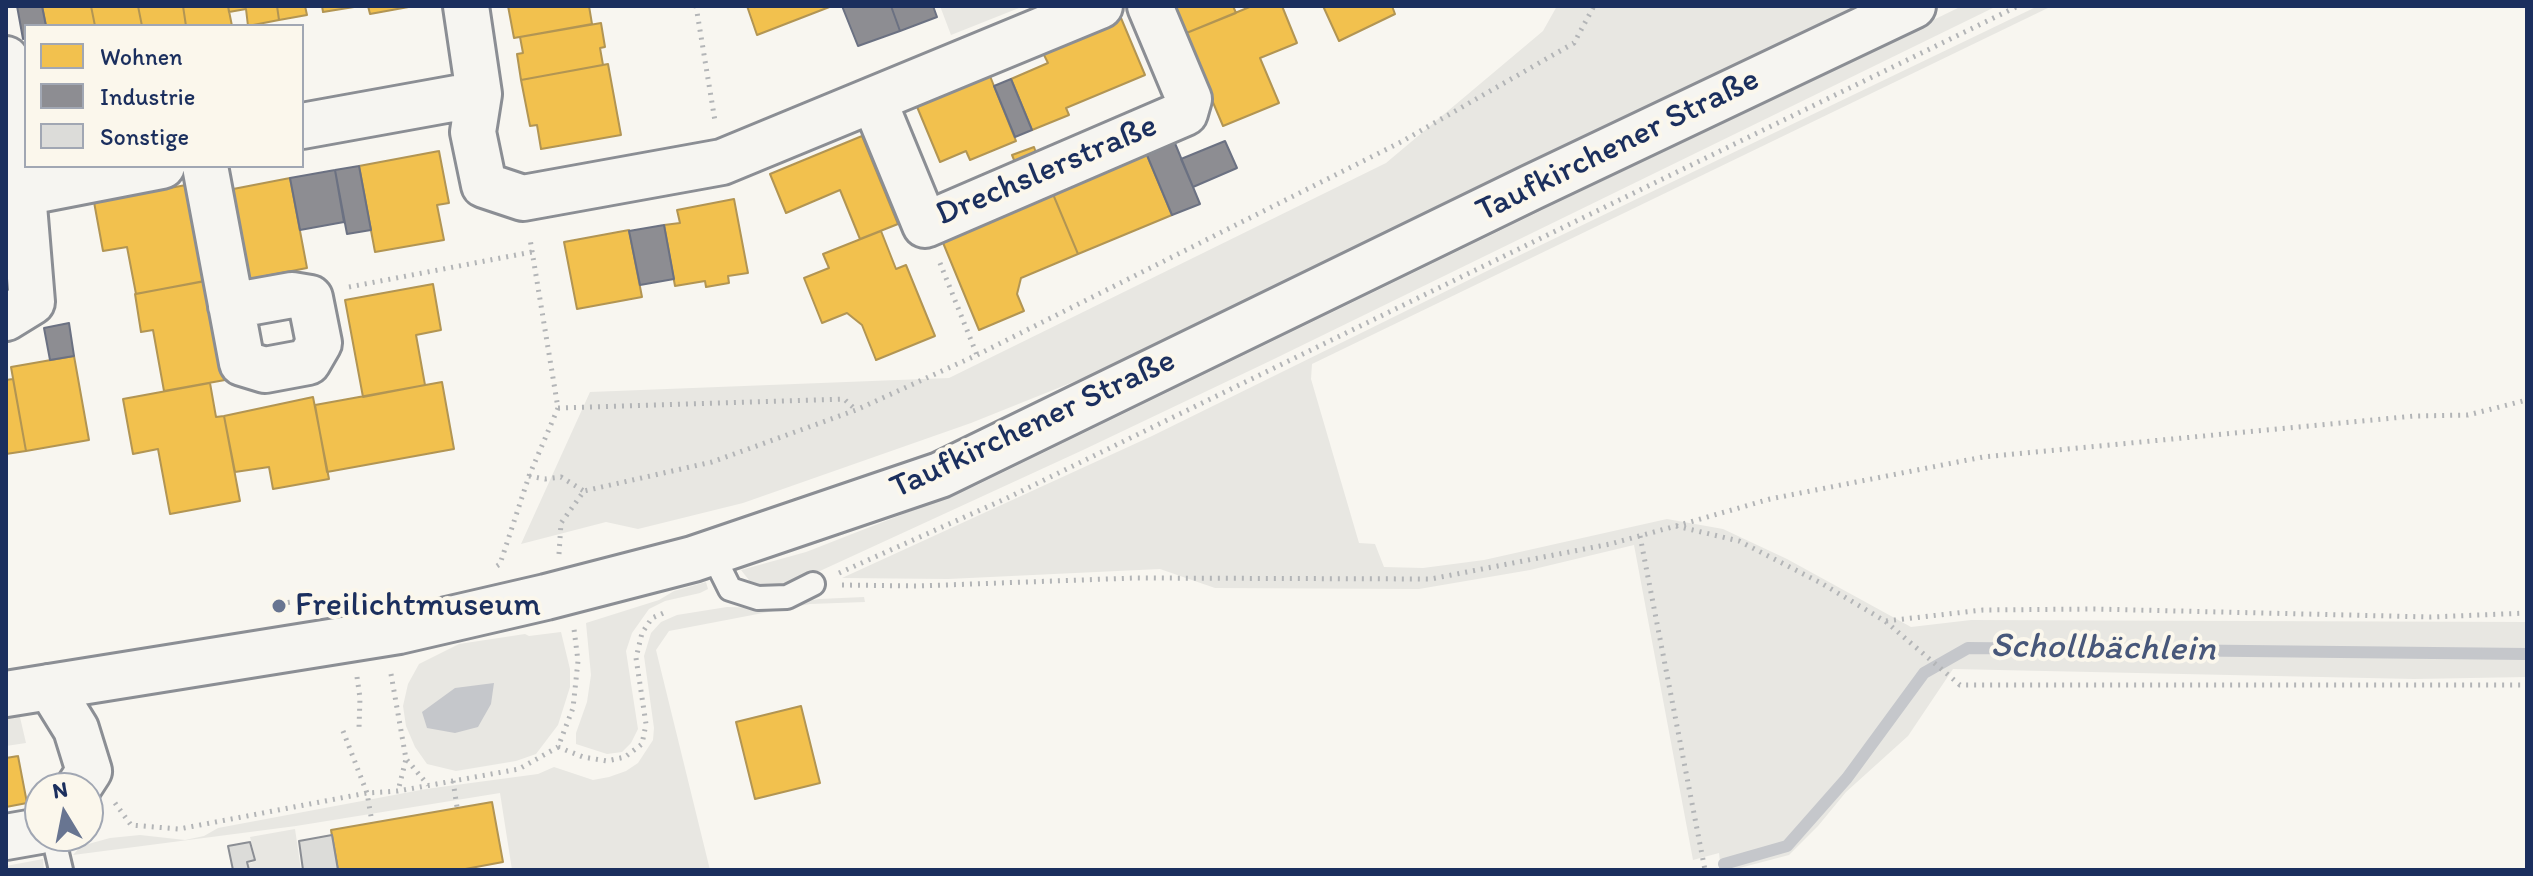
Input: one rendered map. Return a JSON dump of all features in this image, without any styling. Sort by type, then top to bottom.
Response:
[{"type":"street","points":[[466,6],[479,94],[473,132],[484,185],[523,198],[722,162],[1100,6]]},
{"type":"street","name":"Drechslerstraße","points":[[874,101],[925,225],[1185,113],[1189,99],[1150,6]]},
{"type":"street","name":"Taufkirchener Straße","points":[[6,694],[399,631],[546,597],[721,571],[940,475],[1518,193],[1913,6]]},
{"type":"street","points":[[6,59],[23,193],[32,302],[6,318]]},
{"type":"street","points":[[304,126],[479,94]]},
{"type":"street","points":[[23,193],[152,168]]},
{"type":"street","points":[[205,168],[231,306],[242,363],[265,370],[308,362],[319,343],[310,298],[292,295],[231,306]]},
{"type":"street","points":[[50,687],[76,729],[83,772]]},
{"type":"lane","points":[[721,571],[758,598],[787,597],[813,584]]},
{"type":"path","points":[[696,6],[722,162]]},
{"type":"path","points":[[558,558],[561,523],[584,491],[712,462],[856,410],[977,355],[1401,142],[1574,43],[1594,6]]},
{"type":"path","points":[[813,584],[1005,499],[2018,6]]},
{"type":"path","points":[[925,225],[977,355]]},
{"type":"path","points":[[310,298],[341,288],[532,252],[558,408],[529,476],[500,564],[486,571]]},
{"type":"path","points":[[558,408],[844,399],[856,410]]},
{"type":"path","points":[[813,584],[918,586],[1135,578],[1431,579],[1640,536],[1770,499],[1983,457],[2414,416],[2468,415],[2527,400]]},
{"type":"path","points":[[529,476],[545,479],[561,477],[584,491]]},
{"type":"path","points":[[1676,526],[1739,541],[1821,583],[1885,621],[1960,685],[2527,685]]},
{"type":"path","points":[[1640,536],[1705,870]]},
{"type":"path","points":[[558,747],[583,757],[607,761],[625,757],[642,744],[646,724],[636,658],[642,633],[652,618],[680,605],[721,571]]},
{"type":"path","points":[[272,605],[318,598]]},
{"type":"path","points":[[1885,621],[1983,610],[2094,609],[2431,617],[2527,613]]},
{"type":"path","points":[[104,799],[131,825],[179,829],[367,793],[398,791],[519,769],[558,747],[573,708],[578,661],[574,625]]},
{"type":"path","points":[[388,660],[406,759],[398,791]]},
{"type":"path","points":[[357,680],[359,728]]},
{"type":"path","points":[[343,731],[367,793],[372,822]]},
{"type":"path","points":[[406,759],[428,785]]},
{"type":"path","points":[[453,781],[457,807]]},
{"type":"shaded area","points":[[940,6],[1024,6],[951,35]]},
{"type":"shaded area","points":[[1557,6],[1860,6],[1138,356],[971,423],[743,503],[638,529],[606,522],[521,544],[590,392],[949,378],[1386,163],[1543,31]]},
{"type":"shaded area","points":[[1962,6],[1997,6],[1272,360],[796,582],[769,590],[752,584],[741,570],[806,552],[975,486]]},
{"type":"shaded area","points":[[2038,6],[2052,6],[1312,364],[1311,379],[1359,543],[1375,544],[1384,567],[1423,568],[1484,560],[1667,519],[1723,529],[1787,559],[1911,627],[1971,620],[2527,622],[2527,677],[2414,679],[1953,669],[1908,736],[1846,792],[1789,855],[1721,870],[1719,853],[1693,860],[1634,545],[1530,570],[1419,589],[1215,588],[1160,569],[948,579],[842,578],[1152,436]]},
{"type":"shaded area","points":[[706,582],[708,589],[700,593],[665,601],[649,609],[632,633],[626,651],[638,729],[631,743],[622,752],[607,754],[576,744],[591,675],[586,623]]},
{"type":"shaded area","points":[[864,597],[865,602],[810,604],[669,631],[656,650],[710,870],[512,870],[500,793],[296,826],[104,851],[104,840],[110,838],[140,835],[185,840],[204,836],[218,828],[426,789],[538,774],[554,767],[593,780],[609,777],[638,763],[653,740],[644,656],[651,633],[661,622],[677,615],[727,607],[764,608],[819,599]]},
{"type":"shaded area","points":[[561,632],[570,669],[570,687],[558,725],[536,754],[516,761],[456,771],[427,764],[406,726],[403,706],[408,684],[419,664],[459,644]]},
{"type":"shaded area","points":[[494,683],[491,704],[478,727],[455,733],[427,728],[422,712],[455,688]]},
{"type":"shaded area","points":[[19,713],[26,743],[6,746],[6,714]]},
{"type":"shaded area","points":[[295,829],[301,870],[250,870],[248,864],[256,861],[250,837]]},
{"type":"shaded area","points":[[43,859],[44,870],[6,870],[6,866]]},
{"type":"building: Wohnen","points":[[42,6],[91,6],[95,24],[46,24]]},
{"type":"building: Wohnen","points":[[91,6],[138,6],[142,24],[95,24]]},
{"type":"building: Wohnen","points":[[138,6],[183,6],[186,24],[142,24]]},
{"type":"building: Wohnen","points":[[183,6],[228,6],[232,24],[186,24]]},
{"type":"building: Wohnen","points":[[228,6],[277,6],[279,20],[248,24],[246,9],[229,12]]},
{"type":"building: Wohnen","points":[[277,6],[305,6],[307,15],[279,20]]},
{"type":"building: Wohnen","points":[[322,6],[354,6],[354,7],[323,12]]},
{"type":"building: Wohnen","points":[[368,6],[414,6],[370,14]]},
{"type":"building: Wohnen","points":[[508,6],[589,6],[592,24],[514,38]]},
{"type":"building: Wohnen","points":[[747,6],[832,6],[757,35]]},
{"type":"building: Wohnen","points":[[1172,6],[1233,6],[1236,13],[1184,34]]},
{"type":"building: Wohnen","points":[[1252,6],[1282,6],[1297,43],[1260,58],[1279,103],[1223,126],[1184,34]]},
{"type":"building: Wohnen","points":[[1323,6],[1392,6],[1395,14],[1339,41]]},
{"type":"building: Wohnen","points":[[1121,18],[1145,75],[1066,108],[1069,115],[1032,130],[1011,79],[1048,63],[1042,51]]},
{"type":"building: Wohnen","points":[[601,23],[605,47],[600,48],[603,65],[521,80],[517,54],[523,53],[520,37]]},
{"type":"building: Wohnen","points":[[608,64],[621,135],[541,149],[537,125],[530,126],[521,80]]},
{"type":"building: Wohnen","points":[[988,71],[1016,141],[970,160],[966,151],[940,162],[915,102]]},
{"type":"building: Wohnen","points":[[862,136],[898,224],[860,239],[840,190],[786,213],[770,174]]},
{"type":"building: Wohnen","points":[[1034,147],[1040,164],[1019,172],[1012,155]]},
{"type":"building: Wohnen","points":[[1144,148],[1172,215],[1078,254],[1050,187]]},
{"type":"building: Wohnen","points":[[439,151],[449,203],[437,205],[444,240],[375,252],[359,166]]},
{"type":"building: Wohnen","points":[[290,178],[307,268],[245,280],[228,190]]},
{"type":"building: Wohnen","points":[[186,185],[204,281],[136,294],[127,247],[103,251],[94,202]]},
{"type":"building: Wohnen","points":[[1050,187],[1078,254],[1021,278],[1017,294],[1024,311],[979,330],[939,233]]},
{"type":"building: Wohnen","points":[[734,199],[748,273],[728,276],[729,283],[706,287],[705,281],[675,286],[664,225],[680,223],[677,210]]},
{"type":"building: Wohnen","points":[[629,230],[642,297],[577,309],[564,242]]},
{"type":"building: Wohnen","points":[[881,231],[896,269],[906,265],[935,336],[876,360],[862,325],[847,313],[822,323],[804,278],[829,268],[823,254]]},
{"type":"building: Wohnen","points":[[206,281],[225,380],[164,391],[153,330],[141,332],[135,294]]},
{"type":"building: Wohnen","points":[[433,284],[441,330],[416,335],[425,385],[363,397],[345,300]]},
{"type":"building: Wohnen","points":[[74,356],[89,440],[26,451],[11,367]]},
{"type":"building: Wohnen","points":[[13,379],[26,451],[6,454],[6,380]]},
{"type":"building: Wohnen","points":[[442,382],[454,449],[327,472],[315,405]]},
{"type":"building: Wohnen","points":[[210,383],[216,417],[224,416],[240,501],[170,514],[158,449],[133,454],[123,399]]},
{"type":"building: Wohnen","points":[[313,397],[329,479],[273,489],[269,467],[235,472],[224,416]]},
{"type":"building: Wohnen","points":[[801,706],[820,783],[755,799],[736,722]]},
{"type":"building: Wohnen","points":[[18,756],[24,804],[6,807],[6,758]]},
{"type":"building: Wohnen","points":[[492,802],[503,862],[460,870],[338,870],[331,830]]},
{"type":"building: Industrie","points":[[17,6],[42,6],[46,24],[24,24],[23,39]]},
{"type":"building: Industrie","points":[[842,6],[891,6],[900,31],[858,46]]},
{"type":"building: Industrie","points":[[891,6],[933,6],[937,17],[900,31]]},
{"type":"building: Industrie","points":[[1011,79],[1032,130],[1015,137],[994,86]]},
{"type":"building: Industrie","points":[[1172,136],[1200,204],[1172,215],[1144,148]]},
{"type":"building: Industrie","points":[[1225,141],[1237,168],[1193,187],[1181,159]]},
{"type":"building: Industrie","points":[[359,166],[371,230],[347,234],[335,170]]},
{"type":"building: Industrie","points":[[335,170],[344,222],[300,230],[290,178]]},
{"type":"building: Industrie","points":[[664,225],[674,279],[640,285],[629,231]]},
{"type":"building: Industrie","points":[[69,323],[74,356],[50,360],[44,328]]},
{"type":"building: Sonstige","points":[[332,835],[338,870],[303,870],[299,841]]},
{"type":"building: Sonstige","points":[[250,842],[255,860],[247,862],[249,870],[233,870],[228,846]]},
{"type":"waterway","name":"Schollbächlein","points":[[1724,864],[1787,846],[1847,778],[1924,673],[1968,648],[2527,654]]},
{"type":"place","name":"Freilichtmuseum","points":[[279,606]]}]
